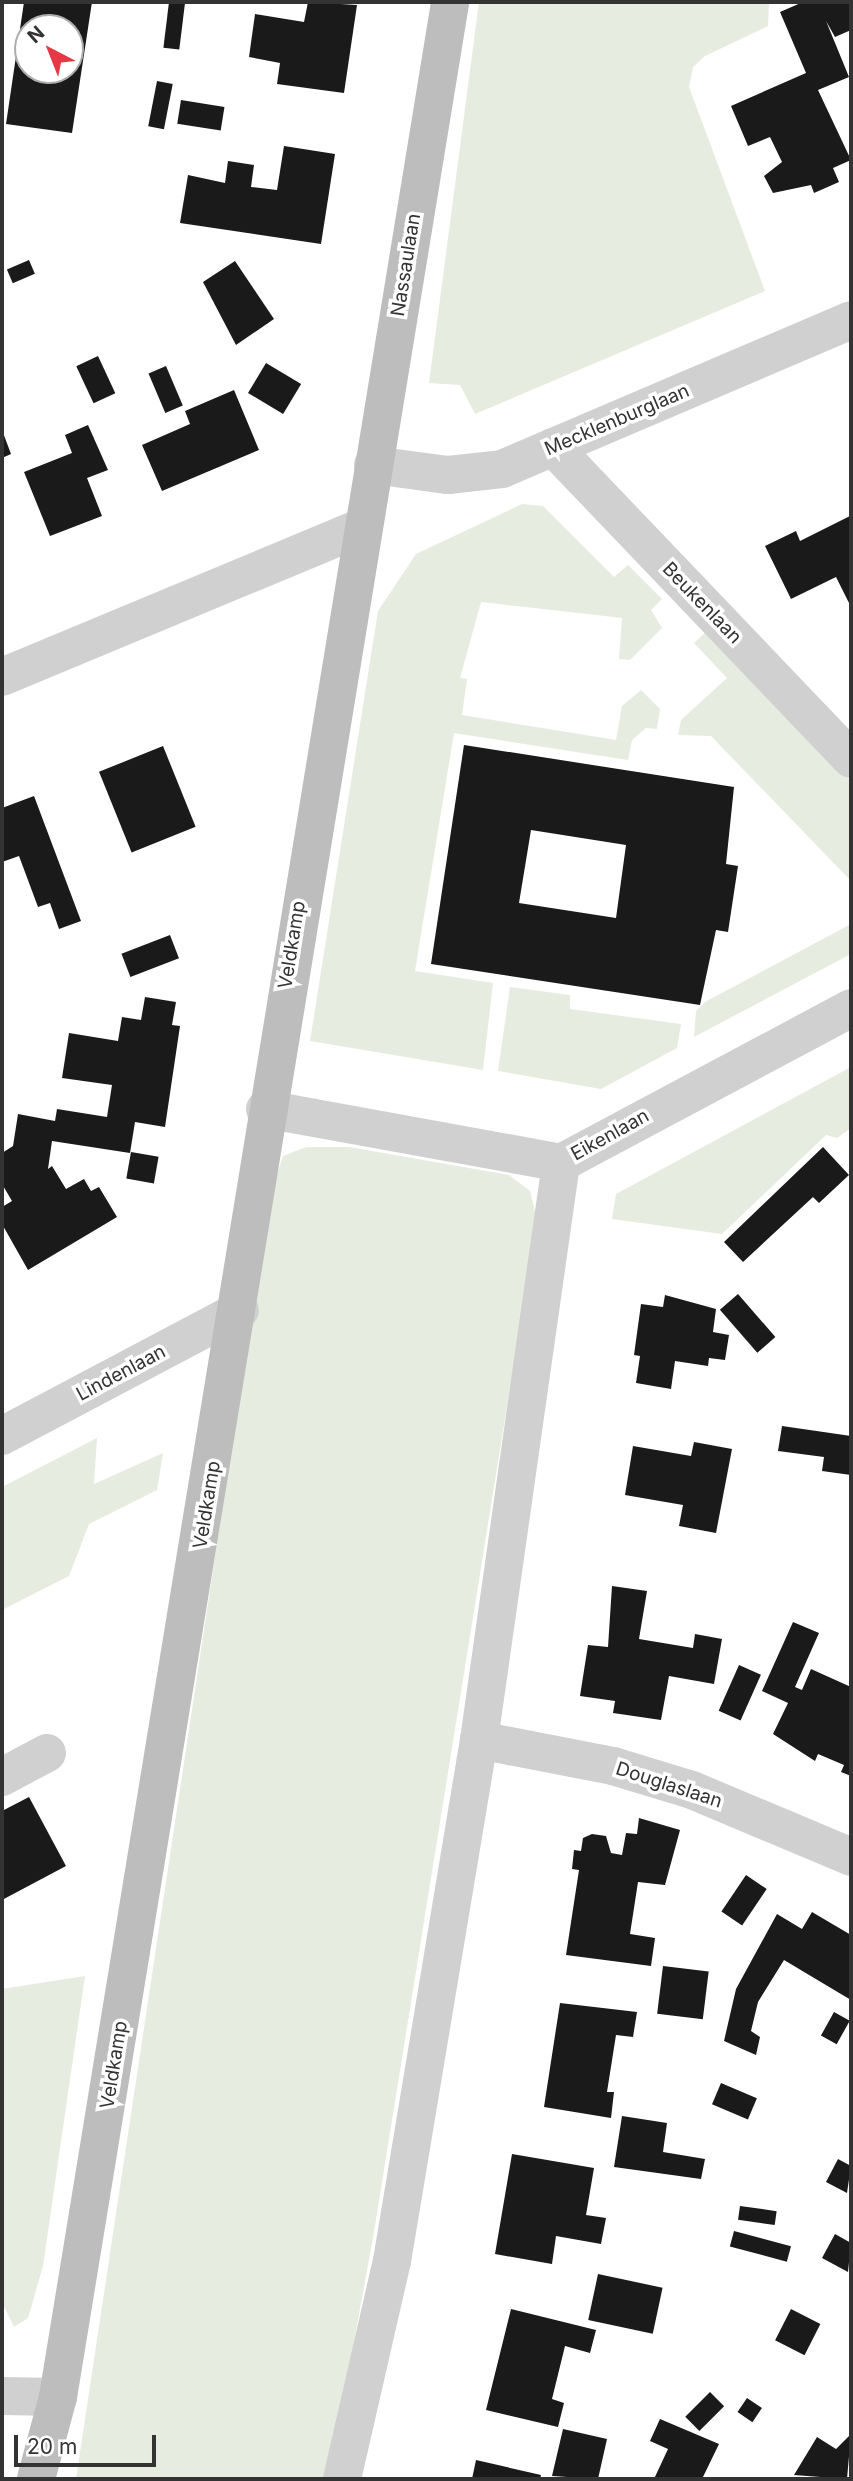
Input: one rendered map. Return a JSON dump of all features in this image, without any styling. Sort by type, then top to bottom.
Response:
[{"type":"street","name":"Nassaulaan","points":[[360,528],[373,465],[450,2]]},
{"type":"street","name":"Mecklenburglaan","points":[[373,465],[475,475],[554,447],[851,320]]},
{"type":"street","name":"Beukenlaan","points":[[554,447],[851,759]]},
{"type":"street","points":[[2,677],[360,528]]},
{"type":"street","name":"Veldkamp","points":[[36,2479],[58,2397],[240,1310],[265,1109],[360,528]]},
{"type":"street","name":"Eikenlaan","points":[[265,1109],[561,1163],[851,1007]]},
{"type":"street","points":[[342,2479],[391,2261],[479,1740],[561,1163]]},
{"type":"street","name":"Lindenlaan","points":[[2,1436],[240,1310]]},
{"type":"street","name":"Douglaslaan","points":[[479,1740],[678,1786],[851,1857]]},
{"type":"street","points":[[2,1777],[47,1753]]},
{"type":"street","points":[[2,2396],[58,2397]]},
{"type":"shaded area","points":[[479,2],[769,2],[768,26],[705,56],[693,67],[689,87],[765,291],[475,414],[460,385],[429,383]]},
{"type":"shaded area","points":[[522,504],[543,506],[614,577],[628,565],[662,599],[651,610],[662,628],[630,660],[619,659],[622,618],[481,602],[460,678],[467,679],[462,715],[616,740],[622,706],[641,690],[660,709],[657,729],[646,728],[632,740],[628,760],[454,733],[415,971],[493,983],[483,1070],[310,1041],[378,611],[416,554]]},
{"type":"shaded area","points":[[706,632],[851,781],[851,881],[711,736],[678,735],[681,720],[727,678],[694,643]]},
{"type":"shaded area","points":[[851,924],[851,954],[694,1037],[696,1011],[705,1002]]},
{"type":"shaded area","points":[[510,987],[570,995],[570,1009],[681,1024],[677,1048],[601,1089],[498,1071]]},
{"type":"shaded area","points":[[851,1067],[851,1128],[837,1138],[826,1135],[722,1234],[612,1219],[616,1194]]},
{"type":"shaded area","points":[[306,1147],[349,1147],[509,1175],[530,1191],[537,1220],[374,2232],[329,2479],[76,2479],[269,1199],[283,1156]]},
{"type":"shaded area","points":[[97,1438],[94,1484],[163,1453],[157,1490],[89,1524],[69,1576],[2,1610],[2,1487]]},
{"type":"shaded area","points":[[85,1976],[43,2266],[28,2318],[14,2327],[2,2302],[2,1989]]},
{"type":"building","points":[[24,2],[92,2],[84,54],[84,14],[22,14]]},
{"type":"building","points":[[169,2],[185,4],[179,50],[163,48]]},
{"type":"building","points":[[308,2],[357,5],[344,93],[277,84],[280,63],[249,57],[255,14],[304,22]]},
{"type":"building","points":[[803,2],[851,2],[851,30],[835,37],[826,21],[849,77],[818,90],[851,160],[833,168],[839,182],[814,193],[811,185],[773,193],[764,176],[782,162],[770,137],[748,146],[731,106],[806,73],[780,12]]},
{"type":"building","points":[[14,70],[14,84],[79,84],[72,133],[6,124]]},
{"type":"building","points":[[157,81],[173,84],[164,129],[148,126]]},
{"type":"building","points":[[181,100],[224,107],[221,131],[177,124]]},
{"type":"building","points":[[284,146],[335,154],[321,244],[180,223],[188,175],[225,183],[228,161],[254,165],[251,187],[277,190]]},
{"type":"building","points":[[29,260],[35,274],[13,283],[7,269]]},
{"type":"building","points":[[235,261],[274,319],[236,345],[203,282]]},
{"type":"building","points":[[98,356],[115,393],[94,403],[76,366]]},
{"type":"building","points":[[266,363],[301,384],[283,414],[248,393]]},
{"type":"building","points":[[166,366],[183,406],[165,413],[149,373]]},
{"type":"building","points":[[234,390],[259,450],[162,491],[142,445],[190,424],[185,411]]},
{"type":"building","points":[[88,425],[108,470],[87,478],[102,516],[50,536],[24,472],[72,453],[65,435]]},
{"type":"building","points":[[2,430],[11,454],[2,458]]},
{"type":"building","points":[[850,516],[851,607],[836,577],[791,599],[765,546],[796,531],[800,541]]},
{"type":"building","points":[[464,745],[734,787],[726,864],[738,866],[728,932],[716,930],[700,1005],[431,964]],"holes":[[[531,830],[626,845],[616,918],[519,903]]]},
{"type":"building","points":[[163,746],[196,827],[132,853],[99,772]]},
{"type":"building","points":[[34,796],[81,921],[59,929],[50,903],[38,907],[19,856],[2,862],[2,808]]},
{"type":"building","points":[[170,935],[179,958],[130,977],[121,954]]},
{"type":"building","points":[[145,997],[176,1002],[172,1025],[180,1026],[165,1127],[135,1122],[130,1153],[52,1141],[48,1169],[52,1166],[66,1189],[84,1179],[91,1191],[99,1187],[117,1217],[28,1270],[2,1224],[2,1207],[12,1201],[2,1184],[2,1153],[13,1146],[18,1114],[55,1121],[57,1109],[107,1117],[112,1085],[62,1078],[69,1033],[118,1041],[122,1017],[141,1020]]},
{"type":"building","points":[[823,1147],[849,1175],[819,1203],[813,1197],[743,1262],[724,1242]]},
{"type":"building","points":[[131,1152],[159,1157],[154,1183],[126,1179]]},
{"type":"building","points":[[738,1294],[775,1337],[757,1353],[720,1310]]},
{"type":"building","points":[[665,1295],[716,1309],[713,1332],[729,1335],[725,1360],[709,1358],[708,1366],[675,1361],[671,1389],[636,1383],[640,1356],[634,1355],[641,1304],[663,1307]]},
{"type":"building","points":[[782,1426],[851,1436],[851,1475],[822,1471],[824,1457],[778,1451]]},
{"type":"building","points":[[694,1442],[732,1449],[716,1533],[679,1526],[683,1505],[625,1495],[633,1446],[691,1456]]},
{"type":"building","points":[[612,1586],[647,1591],[639,1639],[693,1648],[695,1634],[722,1639],[714,1684],[669,1676],[661,1720],[613,1713],[615,1701],[580,1696],[588,1645],[608,1647]]},
{"type":"building","points":[[793,1622],[819,1633],[795,1687],[802,1690],[811,1669],[851,1687],[851,1776],[841,1772],[844,1765],[818,1754],[815,1761],[773,1734],[788,1703],[762,1691]]},
{"type":"building","points":[[739,1665],[761,1675],[741,1720],[719,1711]]},
{"type":"building","points":[[29,1797],[66,1866],[2,1900],[2,1811]]},
{"type":"building","points":[[639,1818],[680,1830],[665,1885],[638,1882],[630,1934],[655,1938],[651,1966],[566,1955],[579,1870],[572,1869],[574,1850],[581,1851],[583,1838],[592,1834],[606,1836],[611,1853],[622,1855],[626,1833],[637,1834]]},
{"type":"building","points":[[746,1875],[767,1889],[742,1925],[721,1911]]},
{"type":"building","points":[[812,1912],[851,1935],[851,2000],[784,1960],[758,2002],[751,2031],[760,2037],[756,2055],[724,2041],[736,1989],[777,1914],[802,1929]]},
{"type":"building","points":[[663,1966],[709,1972],[703,2019],[657,2014]]},
{"type":"building","points":[[560,2003],[637,2012],[633,2037],[616,2035],[607,2092],[614,2092],[611,2118],[544,2107]]},
{"type":"building","points":[[834,2012],[850,2021],[837,2044],[821,2036]]},
{"type":"building","points":[[721,2083],[757,2098],[748,2119],[712,2104]]},
{"type":"building","points":[[622,2116],[667,2123],[663,2152],[705,2159],[701,2179],[614,2167]]},
{"type":"building","points":[[512,2154],[594,2168],[586,2215],[606,2218],[601,2244],[556,2236],[552,2264],[495,2254]]},
{"type":"building","points":[[838,2159],[851,2166],[847,2193],[826,2182]]},
{"type":"building","points":[[740,2206],[777,2211],[775,2225],[738,2220]]},
{"type":"building","points":[[734,2231],[791,2246],[787,2262],[730,2246]]},
{"type":"building","points":[[835,2234],[851,2243],[848,2272],[822,2258]]},
{"type":"building","points":[[598,2274],[663,2288],[653,2334],[588,2320]]},
{"type":"building","points":[[511,2309],[596,2330],[590,2353],[565,2346],[552,2399],[564,2403],[558,2427],[486,2410]]},
{"type":"building","points":[[791,2309],[820,2324],[805,2355],[775,2340]]},
{"type":"building","points":[[710,2392],[724,2406],[699,2431],[685,2417]]},
{"type":"building","points":[[747,2398],[762,2408],[752,2422],[737,2412]]},
{"type":"building","points":[[660,2419],[719,2444],[702,2479],[654,2479],[668,2449],[650,2441]]},
{"type":"building","points":[[563,2429],[607,2439],[598,2479],[552,2476]]},
{"type":"building","points":[[851,2434],[847,2479],[794,2475],[817,2437],[836,2449]]},
{"type":"building","points":[[476,2460],[541,2475],[540,2479],[472,2479]]}]
